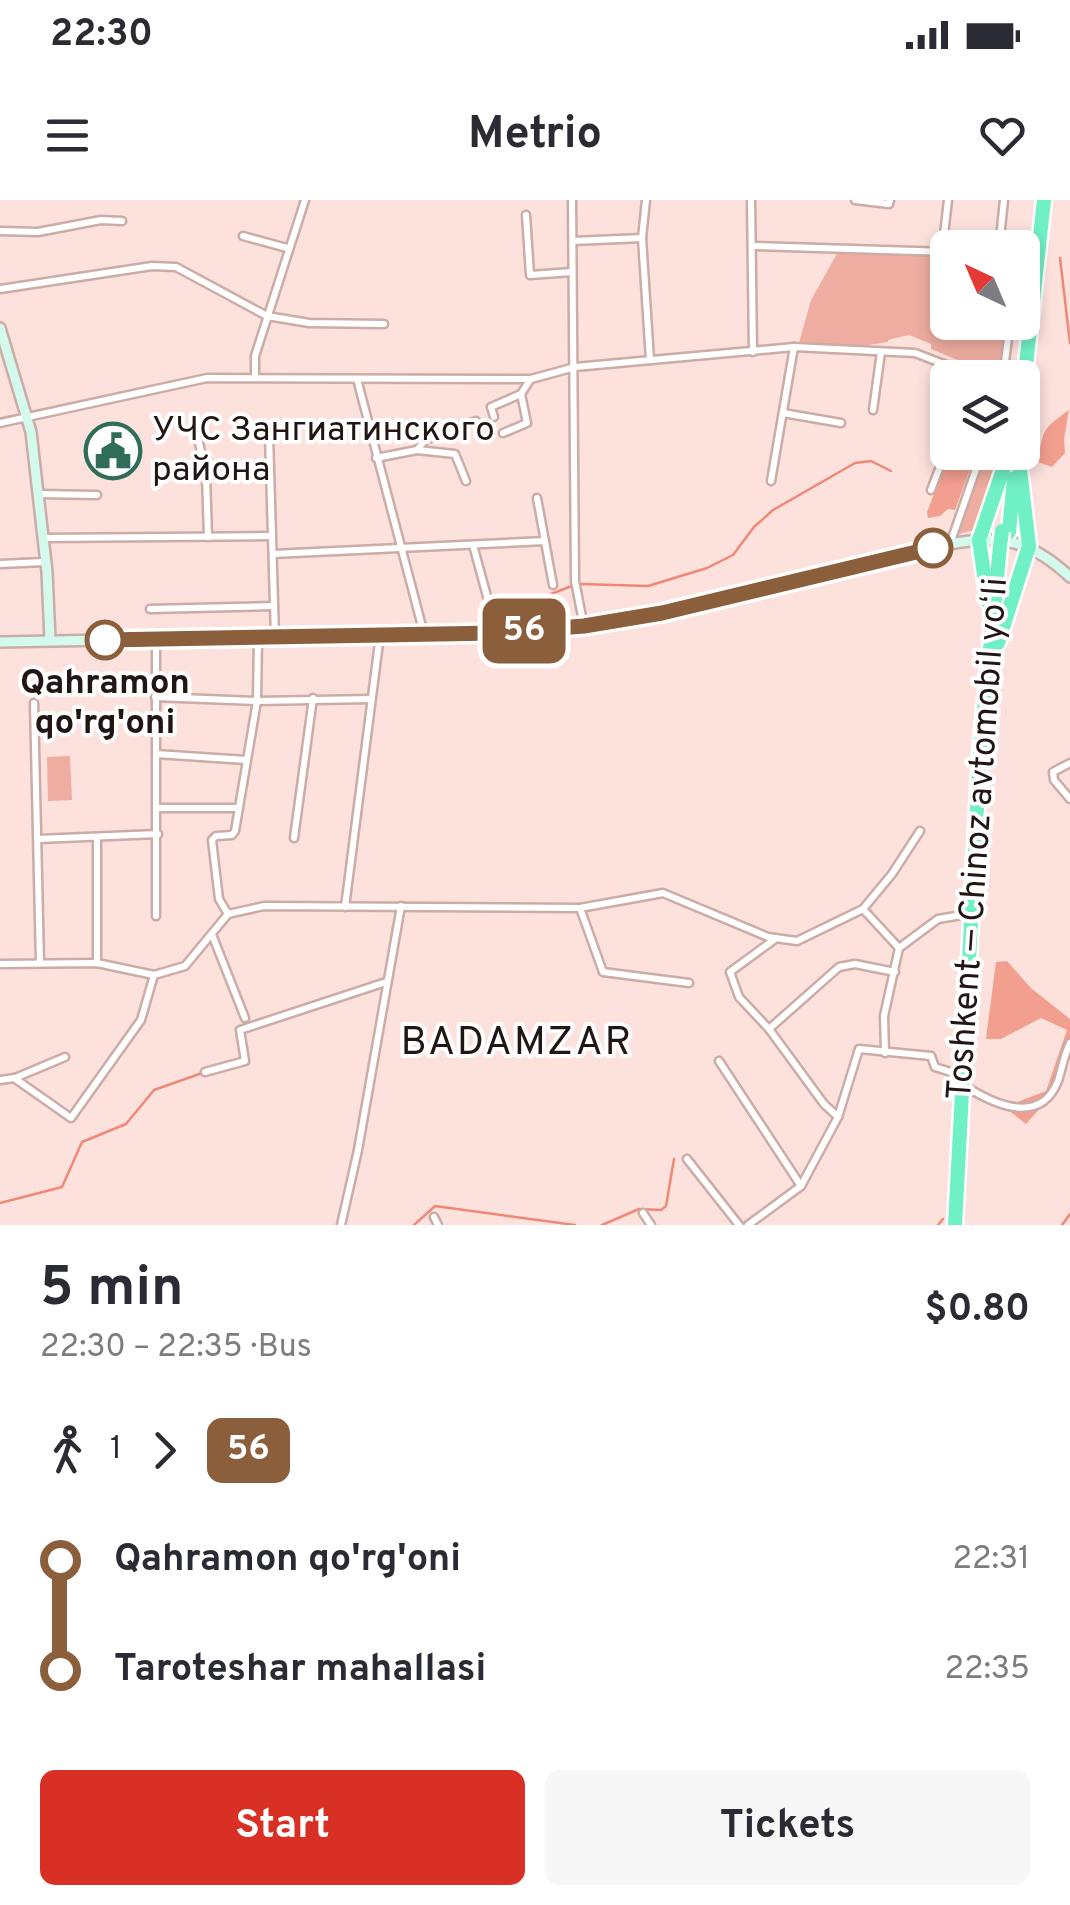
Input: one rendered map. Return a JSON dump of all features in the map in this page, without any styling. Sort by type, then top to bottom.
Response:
[{"type":"highway","points":[[1026,360],[1041,210]]},
{"type":"highway","points":[[994,643],[979,540],[1006,470]]},
{"type":"highway","name":"Toshkent — Chinoz avtomobil yoʻli","points":[[963,1225],[971,914],[1011,470]]},
{"type":"highway","points":[[994,643],[1034,546],[1017,470]]},
{"type":"highway","name":"Toshkent — Chinoz avtomobil yoʻli","points":[[955,1225],[994,643]]},
{"type":"main road","points":[[0,331],[28,415],[51,618],[50,640]]},
{"type":"main road","points":[[0,642],[496,633],[584,626],[662,613],[979,540],[1034,546],[1070,577]]},
{"type":"main road","points":[[44,562],[50,640]]},
{"type":"main road","points":[[51,618],[60,633],[71,640]]},
{"type":"street","points":[[254,378],[255,356],[304,200]]},
{"type":"street","points":[[572,200],[575,582],[584,626]]},
{"type":"street","points":[[646,200],[642,238],[650,360]]},
{"type":"street","points":[[751,200],[752,352]]},
{"type":"street","points":[[856,200],[889,204],[890,200]]},
{"type":"street","points":[[946,230],[948,200]]},
{"type":"street","points":[[1001,230],[1004,200]]},
{"type":"street","points":[[526,215],[530,275],[572,272]]},
{"type":"street","points":[[0,231],[38,232],[101,220],[122,221]]},
{"type":"street","points":[[242,236],[287,248]]},
{"type":"street","points":[[573,241],[642,238]]},
{"type":"street","points":[[753,246],[930,252]]},
{"type":"street","points":[[0,289],[152,266],[176,268],[267,316],[309,323],[384,324]]},
{"type":"street","points":[[771,481],[794,347]]},
{"type":"street","points":[[0,423],[206,378],[531,379],[575,367],[794,347],[932,356],[940,360]]},
{"type":"street","points":[[873,410],[881,352]]},
{"type":"street","points":[[357,379],[424,634]]},
{"type":"street","points":[[494,417],[491,407],[521,394],[531,379]]},
{"type":"street","points":[[502,433],[527,423],[521,394]]},
{"type":"street","points":[[782,413],[841,424]]},
{"type":"street","points":[[418,450],[425,440],[476,421]]},
{"type":"street","points":[[269,435],[275,638]]},
{"type":"street","points":[[198,438],[206,476],[208,536]]},
{"type":"street","points":[[376,458],[418,450],[456,454],[466,481]]},
{"type":"street","points":[[931,490],[939,470]]},
{"type":"street","points":[[950,544],[976,470]]},
{"type":"street","points":[[38,494],[97,495]]},
{"type":"street","points":[[537,498],[553,585]]},
{"type":"street","points":[[42,538],[271,536]]},
{"type":"street","points":[[273,554],[544,541]]},
{"type":"street","points":[[473,545],[496,633]]},
{"type":"street","points":[[0,564],[44,562]]},
{"type":"street","points":[[150,609],[274,606]]},
{"type":"street","points":[[345,907],[380,635]]},
{"type":"street","points":[[228,914],[220,899],[212,840],[234,833],[257,700],[258,638]]},
{"type":"street","points":[[156,640],[156,916]]},
{"type":"street","points":[[155,697],[371,699]]},
{"type":"street","points":[[294,838],[313,698]]},
{"type":"street","points":[[34,703],[40,963]]},
{"type":"street","points":[[156,754],[246,760]]},
{"type":"street","points":[[1070,762],[1053,772],[1054,780],[1070,798]]},
{"type":"street","points":[[157,808],[238,808]]},
{"type":"street","points":[[0,964],[97,963],[154,975],[185,966],[228,914],[264,906],[580,908],[662,893],[776,938],[797,941],[863,909],[920,831]]},
{"type":"street","points":[[38,839],[158,834]]},
{"type":"street","points":[[97,838],[97,963]]},
{"type":"street","points":[[341,1225],[401,906]]},
{"type":"street","points":[[580,908],[604,972],[688,983]]},
{"type":"street","points":[[863,909],[899,948]]},
{"type":"street","points":[[885,1053],[884,1016],[899,948],[938,919],[971,914]]},
{"type":"street","points":[[213,936],[244,1018]]},
{"type":"street","points":[[776,938],[730,972],[739,997],[838,1117]]},
{"type":"street","points":[[769,1029],[840,967],[855,964],[895,972]]},
{"type":"street","points":[[14,1078],[71,1118],[141,1020],[154,975]]},
{"type":"street","points":[[205,1072],[244,1060],[240,1030],[386,982]]},
{"type":"street","points":[[752,1224],[802,1186],[838,1117],[859,1050],[931,1056],[935,1067],[966,1082],[1001,1107],[1019,1110],[1043,1102],[1056,1086],[1070,1043]]},
{"type":"street","points":[[0,1080],[65,1057]]},
{"type":"street","points":[[719,1060],[802,1186]]},
{"type":"street","points":[[687,1159],[740,1225]]},
{"type":"street","points":[[643,1213],[651,1225]]},
{"type":"shaded area","points":[[839,250],[930,255],[930,340],[1004,340],[1001,360],[958,360],[909,335],[849,348],[799,343],[811,300]]},
{"type":"shaded area","points":[[1069,410],[1065,453],[1052,467],[1040,463],[1040,449],[1046,430]]},
{"type":"shaded area","points":[[943,470],[970,470],[955,510],[928,518]]},
{"type":"shaded area","points":[[980,470],[999,470],[978,529],[959,534]]},
{"type":"shaded area","points":[[70,756],[72,800],[48,801],[47,757]]},
{"type":"shaded area","points":[[1007,961],[1031,988],[1070,1019],[1070,1040],[1052,1095],[1026,1124],[1004,1107],[1046,1091],[1067,1030],[1041,1018],[1001,1039],[986,1039],[996,962]]},
{"type":"waterway","points":[[1060,258],[1070,343]]},
{"type":"waterway","points":[[580,584],[648,586],[707,568],[733,555],[773,510],[855,463],[871,461],[891,471]]},
{"type":"waterway","points":[[500,613],[572,586]]},
{"type":"waterway","points":[[0,1203],[62,1187],[82,1142],[126,1124],[154,1090],[205,1072]]},
{"type":"waterway","points":[[602,1225],[639,1209],[661,1210],[666,1206],[674,1159]]},
{"type":"waterway","points":[[414,1225],[435,1206],[575,1225]]},
{"type":"waterway","points":[[1062,1225],[1070,1214]]},
{"type":"waterway","points":[[938,1225],[943,1219]]},
{"type":"bus line","name":"56","points":[[105,640],[496,633],[584,626],[662,613],[933,548]]},
{"type":"place","name":"УЧС Зангиатинского района","points":[[113,451]]},
{"type":"place","name":"Qahramon qo'rg'oni","points":[[105,640]]},
{"type":"district","name":"BADAMZAR","points":[[517,1044]]}]
